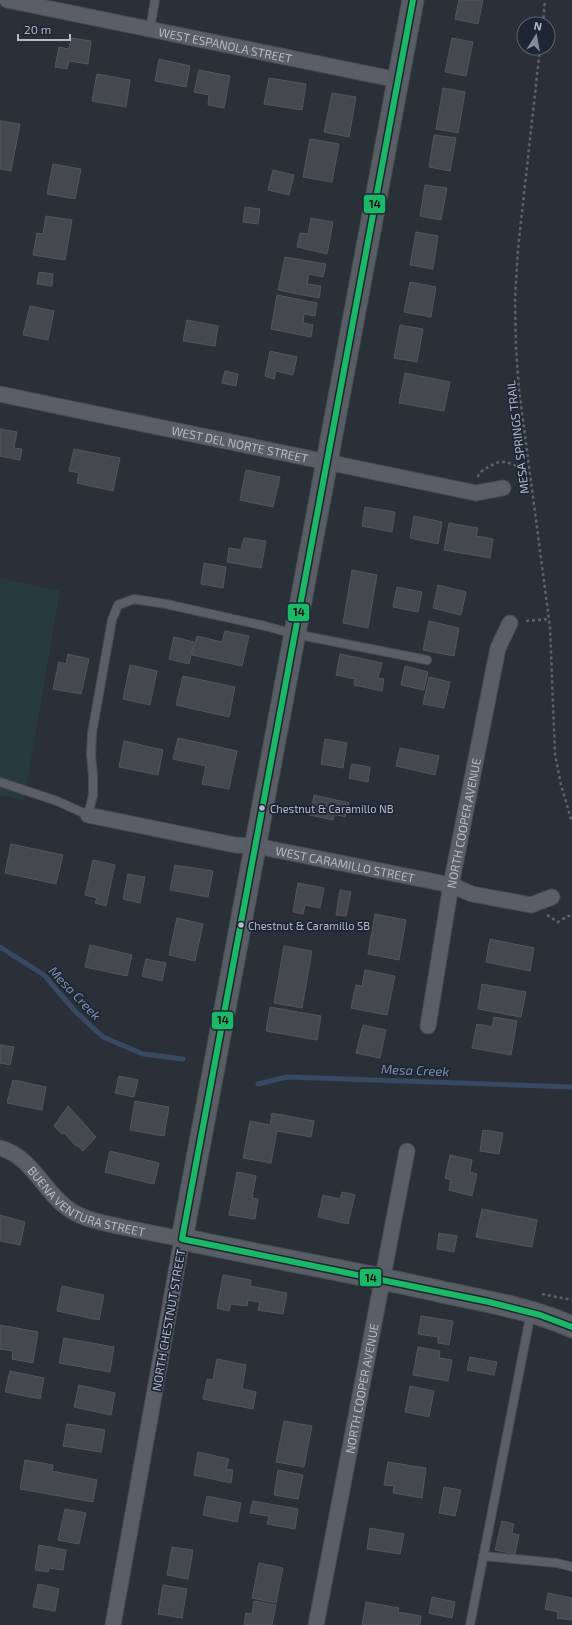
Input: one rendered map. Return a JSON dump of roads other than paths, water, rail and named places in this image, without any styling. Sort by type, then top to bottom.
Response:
[{"type":"main road","name":"NORTH CHESTNUT STREET","points":[[182,1239],[413,0]]},
{"type":"main road","points":[[182,1239],[381,1279],[531,1312],[554,1318],[572,1326]]},
{"type":"street","name":"WEST ESPANOLA STREET","points":[[7,0],[398,80]]},
{"type":"street","name":"WEST DEL NORTE STREET","points":[[0,394],[476,493],[503,488]]},
{"type":"street","name":"NORTH COOPER AVENUE","points":[[428,1026],[451,885],[498,648],[510,623]]},
{"type":"street","name":"WEST CARAMILLO STREET","points":[[88,815],[235,845],[256,846],[451,885],[472,894],[531,905],[552,897]]},
{"type":"street","name":"BUENA VENTURA STREET","points":[[0,1148],[14,1153],[21,1158],[35,1171],[58,1200],[75,1213],[95,1221],[182,1239]]},
{"type":"street","name":"NORTH COOPER AVENUE","points":[[316,1625],[381,1279],[407,1151]]},
{"type":"street","name":"NORTH CHESTNUT STREET","points":[[112,1625],[182,1239]]},
{"type":"lane","points":[[150,29],[154,0]]},
{"type":"lane","points":[[0,782],[57,801],[88,815],[93,795],[91,755],[92,733],[112,620],[118,605],[134,599],[265,626],[295,634],[427,660]]},
{"type":"lane","points":[[470,1625],[531,1312]]},
{"type":"lane","points":[[483,1556],[572,1567]]},
{"type":"waterway","name":"Mesa Creek","points":[[0,947],[44,975],[76,1012],[103,1037],[143,1054],[183,1059]]},
{"type":"waterway","name":"Mesa Creek","points":[[258,1084],[287,1077],[572,1087]]},
{"type":"place","name":"Chestnut & Caramillo NB","points":[[262,808]]},
{"type":"place","name":"Chestnut & Caramillo SB","points":[[241,925]]}]
